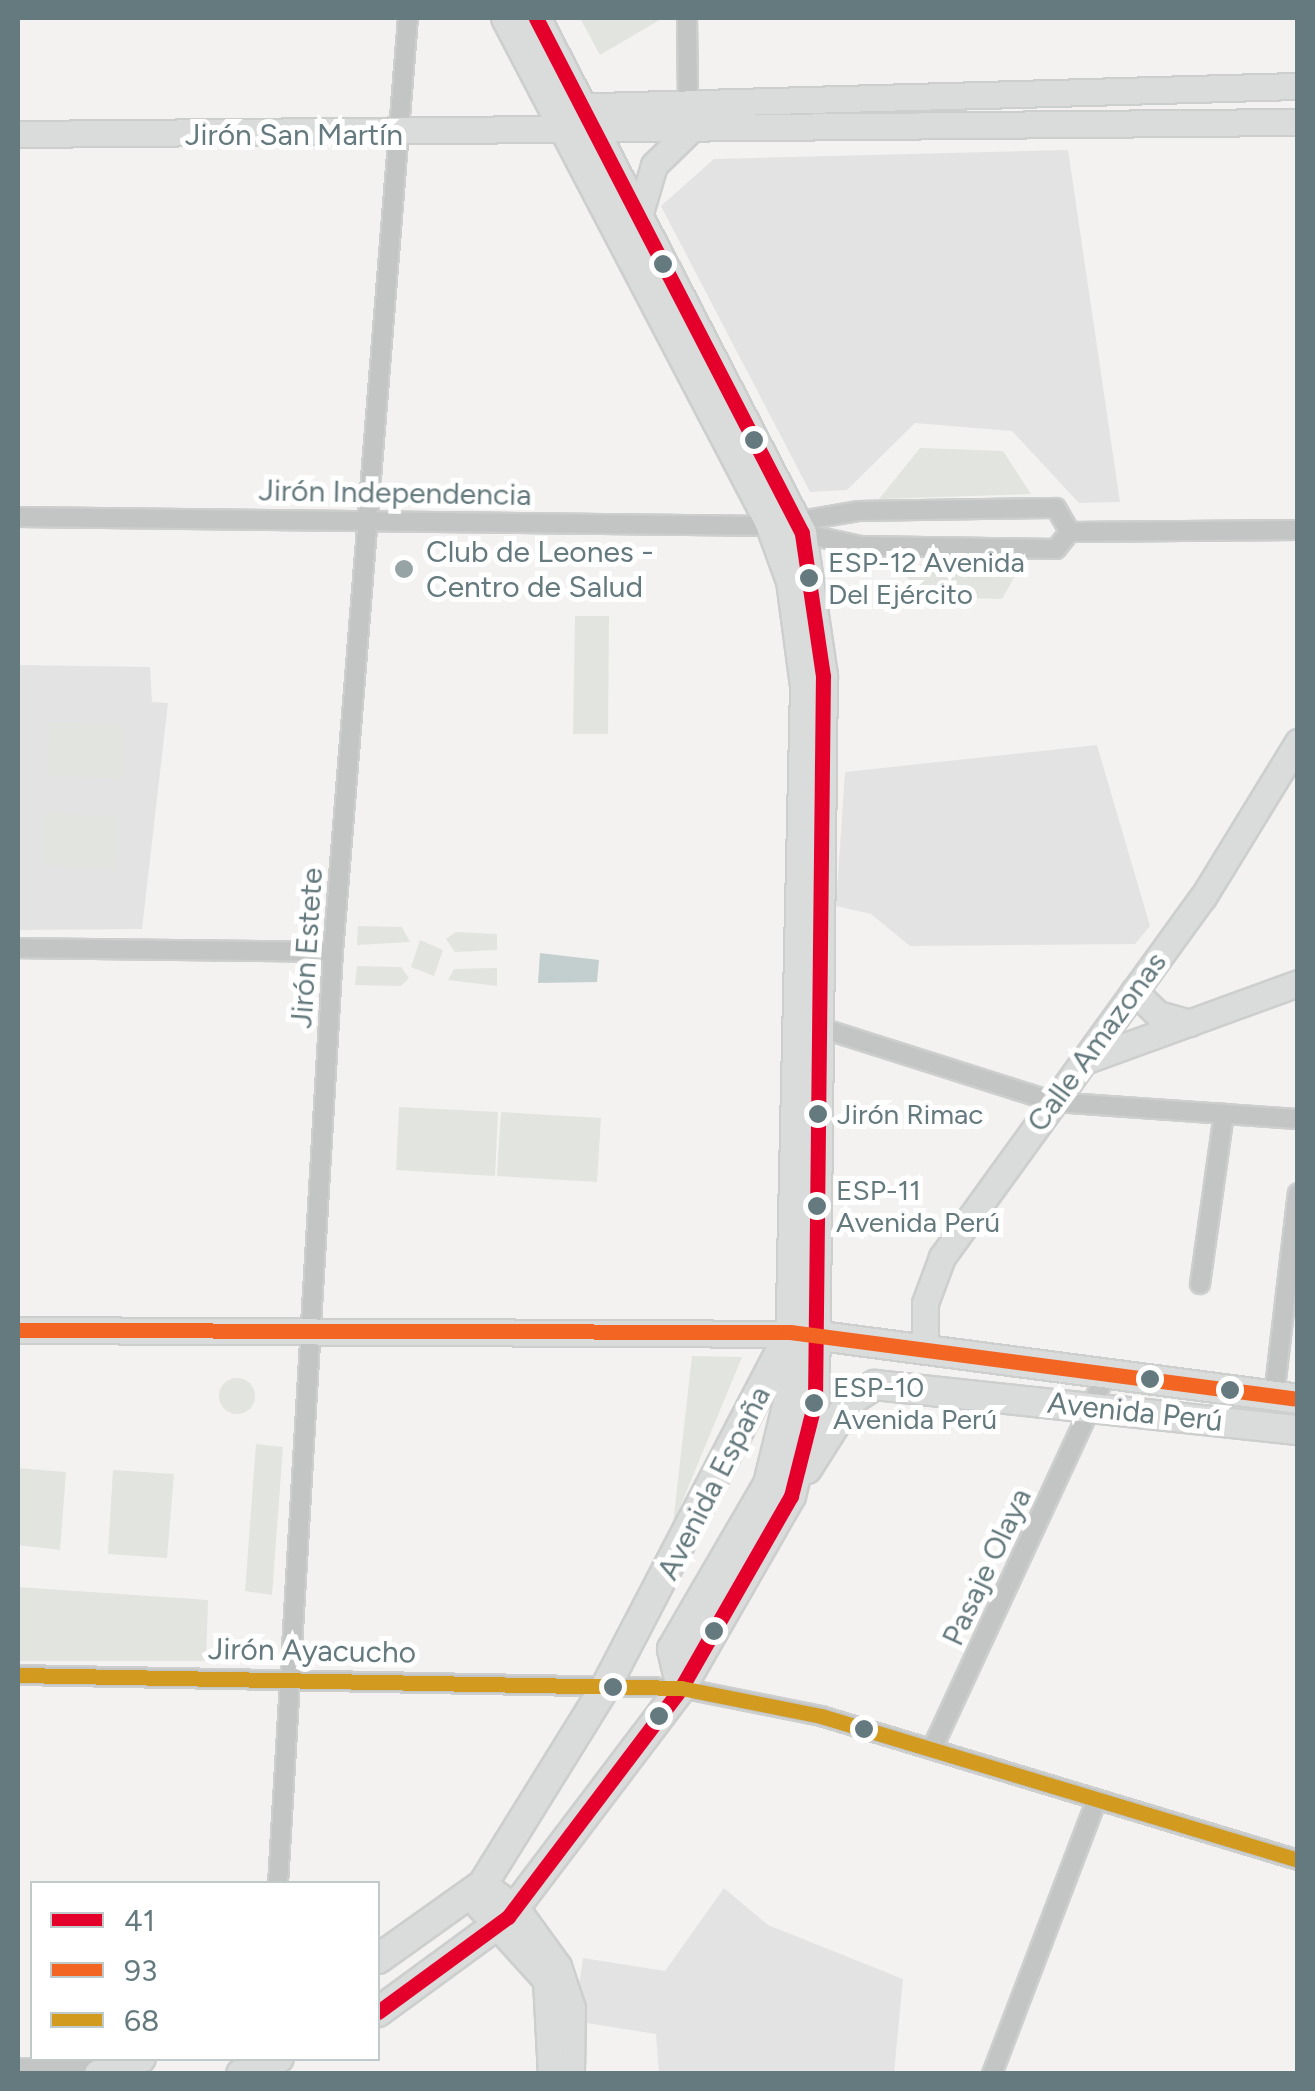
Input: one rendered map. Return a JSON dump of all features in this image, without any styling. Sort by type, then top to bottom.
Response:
[{"type":"main road","name":"Avenida España","points":[[380,2011],[508,1916],[681,1688],[792,1496],[815,1402],[802,1333],[805,686],[790,581],[791,527],[569,106],[506,18]]},
{"type":"main road","name":"Avenida España","points":[[536,18],[569,106]]},
{"type":"main road","name":"Avenida España","points":[[380,1958],[477,1890],[606,1684],[802,1333],[818,1027],[823,676],[791,527],[639,216],[584,134]]},
{"type":"main road","name":"Avenida Perú","points":[[802,1333],[1286,1398]]},
{"type":"main road","points":[[681,1688],[672,1649],[768,1484],[802,1333]]},
{"type":"main road","name":"Avenida Perú","points":[[792,1496],[850,1401],[875,1385],[1298,1430]]},
{"type":"main road","points":[[241,2074],[272,2061]]},
{"type":"street","name":"Jirón Estete","points":[[278,1881],[287,1676],[333,952],[408,18]]},
{"type":"street","points":[[687,18],[688,100]]},
{"type":"street","points":[[569,106],[1298,86]]},
{"type":"street","points":[[1189,88],[1190,124]]},
{"type":"street","name":"Jirón San Martín","points":[[18,134],[584,134],[691,129],[1298,122]]},
{"type":"street","points":[[639,216],[654,164],[691,129]]},
{"type":"street","points":[[791,527],[858,512],[1056,508],[1070,532]]},
{"type":"street","name":"Jirón Independencia","points":[[18,516],[791,527]]},
{"type":"street","points":[[791,527],[861,546],[1056,548],[1070,532],[1298,530]]},
{"type":"street","name":"Calle Amazonas","points":[[925,1351],[925,1304],[942,1257],[1134,991],[1298,742]]},
{"type":"street","points":[[18,948],[333,952]]},
{"type":"street","points":[[1084,1061],[1298,983]]},
{"type":"street","points":[[1134,991],[1158,1014],[1190,1022]]},
{"type":"street","points":[[818,1027],[1054,1102],[1222,1124],[1298,1118]]},
{"type":"street","points":[[1200,1284],[1222,1124]]},
{"type":"street","points":[[1286,1398],[1298,1193]]},
{"type":"street","points":[[18,1330],[802,1333]]},
{"type":"street","name":"Pasaje Olaya","points":[[932,1750],[1106,1375]]},
{"type":"street","name":"Jirón Ayacucho","points":[[18,1675],[287,1676],[681,1688],[932,1750],[1095,1804],[1298,1860]]},
{"type":"street","points":[[992,2074],[1095,1804]]},
{"type":"street","points":[[477,1890],[508,1916],[568,1994],[570,2074]]},
{"type":"street","points":[[508,1916],[550,1992],[551,2074]]},
{"type":"street","points":[[18,2068],[118,2067]]},
{"type":"shaded area","points":[[580,18],[663,18],[600,55]]},
{"type":"shaded area","points":[[1068,150],[1120,502],[1079,503],[1012,431],[915,423],[847,490],[810,492],[661,206],[714,159]]},
{"type":"shaded area","points":[[920,448],[1003,451],[1031,494],[879,499]]},
{"type":"shaded area","points":[[1023,562],[1002,599],[927,597],[894,565]]},
{"type":"shaded area","points":[[575,616],[609,616],[608,734],[573,734]]},
{"type":"shaded area","points":[[18,665],[150,667],[152,702],[168,703],[142,929],[18,930]]},
{"type":"shaded area","points":[[50,722],[123,726],[120,779],[47,774]]},
{"type":"shaded area","points":[[1097,745],[1150,926],[1135,944],[910,946],[871,914],[836,906],[845,772]]},
{"type":"shaded area","points":[[45,813],[118,817],[115,869],[42,865]]},
{"type":"shaded area","points":[[358,926],[402,927],[410,942],[357,945]]},
{"type":"shaded area","points":[[456,932],[497,934],[497,950],[455,952],[446,939]]},
{"type":"shaded area","points":[[420,940],[443,950],[434,976],[411,967]]},
{"type":"shaded area","points":[[540,953],[599,960],[597,982],[538,983]]},
{"type":"shaded area","points":[[357,966],[401,967],[409,978],[401,986],[355,985]]},
{"type":"shaded area","points":[[497,968],[497,986],[448,980],[454,969]]},
{"type":"shaded area","points":[[399,1107],[498,1112],[495,1176],[396,1170]]},
{"type":"shaded area","points":[[501,1112],[601,1118],[597,1182],[497,1176]]},
{"type":"shaded area","points":[[692,1356],[742,1357],[673,1524]]},
{"type":"shaded area","points":[[237,1378],[250,1383],[255,1396],[250,1409],[237,1414],[224,1409],[219,1396],[224,1383]]},
{"type":"shaded area","points":[[256,1444],[283,1447],[272,1595],[245,1591]]},
{"type":"shaded area","points":[[18,1468],[66,1472],[60,1550],[18,1545]]},
{"type":"shaded area","points":[[113,1470],[174,1474],[167,1558],[108,1554]]},
{"type":"shaded area","points":[[18,1587],[208,1600],[206,1661],[18,1661]]},
{"type":"shaded area","points":[[724,1888],[768,1925],[903,1979],[894,2073],[659,2073],[656,2034],[574,2021],[583,1958],[665,1971]]},
{"type":"transit line","name":"41","points":[[380,2011],[508,1917],[681,1688],[791,1496],[815,1401],[823,676],[802,533],[536,18]]},
{"type":"transit line","name":"93","points":[[18,1330],[790,1332],[1298,1399]]},
{"type":"transit line","name":"68","points":[[18,1675],[681,1688],[821,1716],[1298,1860]]},
{"type":"place","name":"Club de Leones - Centro de Salud","points":[[404,569]]},
{"type":"place","name":"ESP-12 Avenida Del Ejército","points":[[809,578]]},
{"type":"place","name":"Jirón Rimac","points":[[818,1114]]},
{"type":"place","name":"ESP-11 Avenida Perú","points":[[817,1206]]},
{"type":"place","name":"ESP-10 Avenida Perú","points":[[814,1403]]}]
